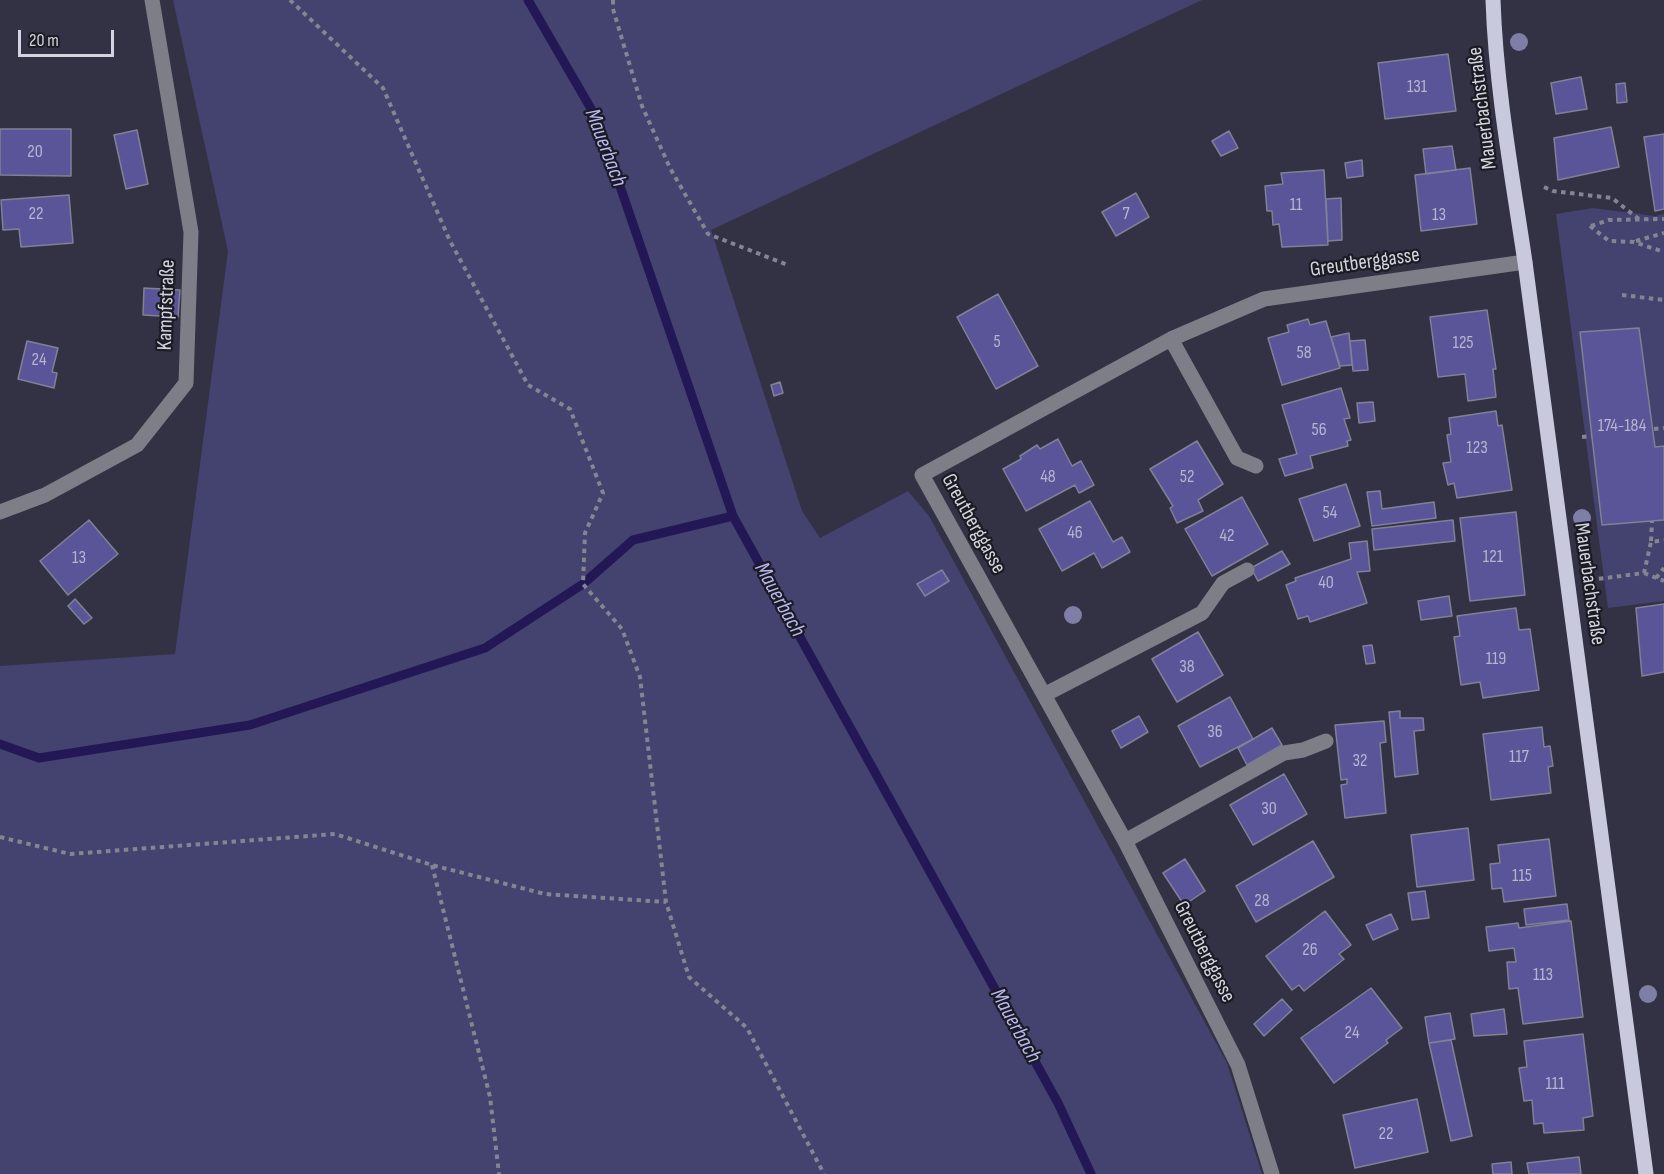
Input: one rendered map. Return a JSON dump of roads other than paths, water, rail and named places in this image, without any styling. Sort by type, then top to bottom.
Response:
[{"type":"main road","name":"Mauerbachstraße","points":[[1493,0],[1498,64],[1646,1174]]},
{"type":"street","name":"Kampfstraße","points":[[0,512],[45,495],[137,445],[186,383],[191,232],[152,0]]},
{"type":"street","name":"Greutberggasse","points":[[1272,1174],[1238,1065],[1125,841],[922,475],[1171,339],[1264,299],[1525,262]]},
{"type":"street","points":[[1171,339],[1237,458],[1256,466]]},
{"type":"street","points":[[1044,696],[1202,613],[1223,583],[1247,570]]},
{"type":"street","points":[[1125,841],[1284,753],[1303,750],[1326,741]]},
{"type":"waterway","name":"Mauerbach","points":[[528,0],[597,119],[733,516],[1058,1103],[1091,1174]]},
{"type":"waterway","points":[[0,744],[39,758],[250,725],[485,648],[583,584],[633,540],[733,516]]}]
